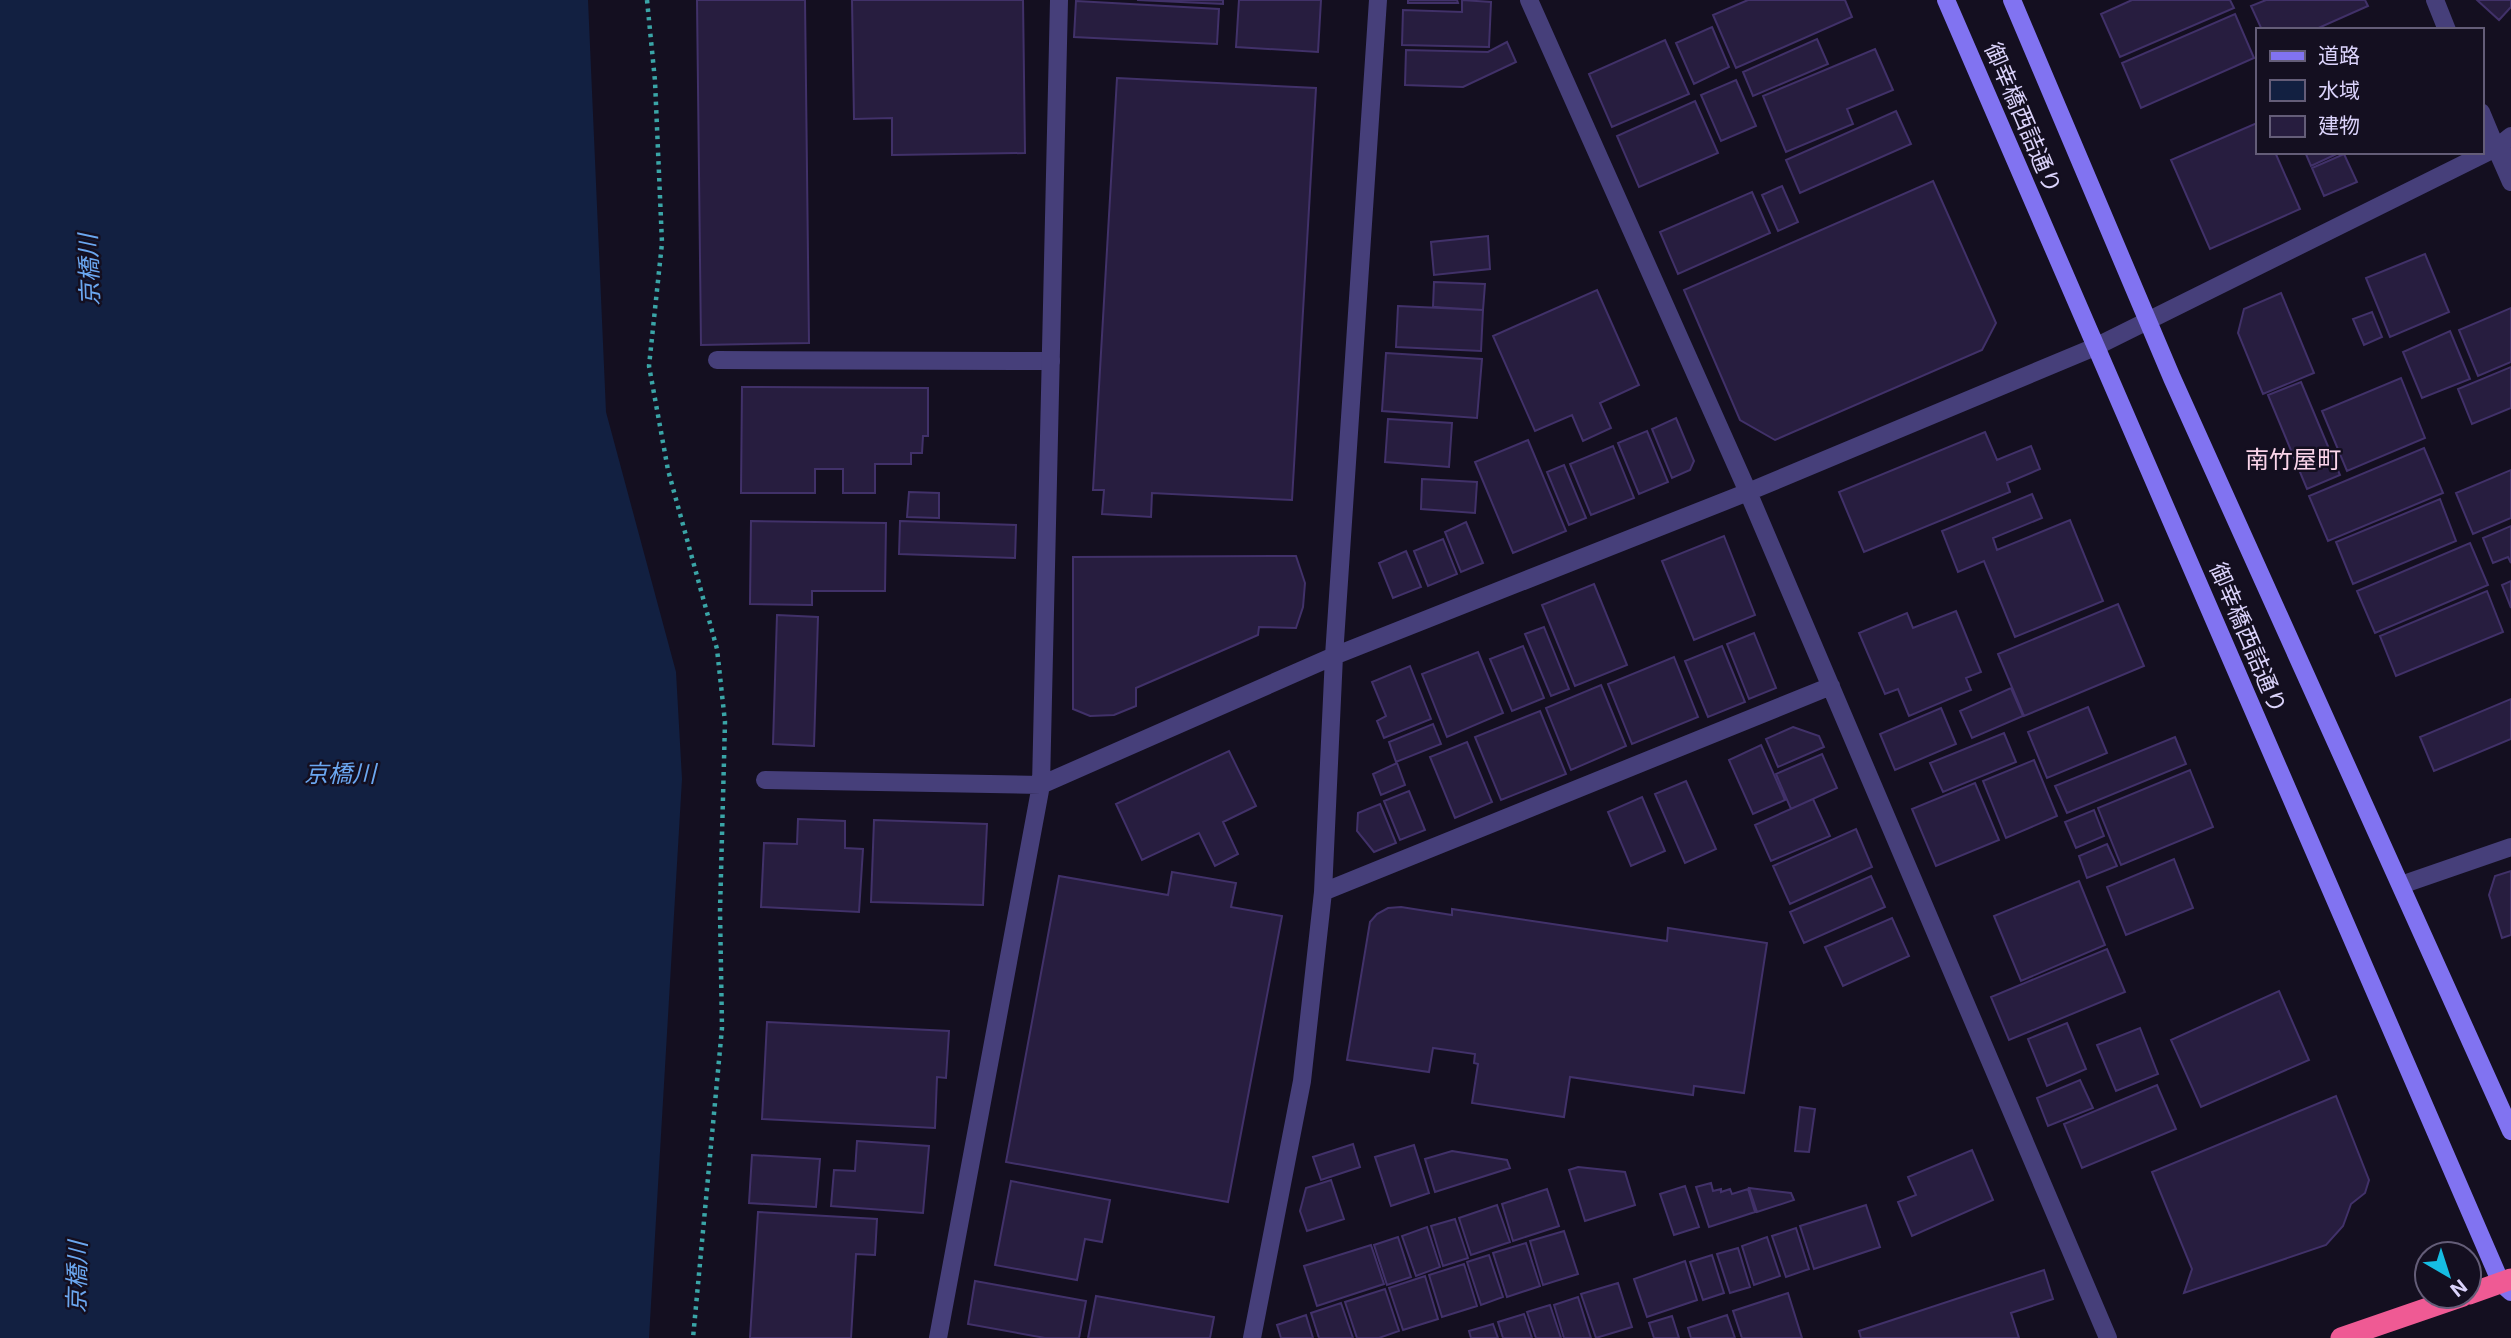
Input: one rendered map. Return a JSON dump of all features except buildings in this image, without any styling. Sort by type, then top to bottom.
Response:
[{"type":"highway","points":[[2483,1291],[2508,1285]]},
{"type":"highway","points":[[2341,1338],[2422,1310]]},
{"type":"street","points":[[938,1338],[1041,785],[1059,0]]},
{"type":"street","points":[[1252,1338],[1302,1081],[1323,892],[1334,656],[1378,0]]},
{"type":"street","points":[[1529,0],[1748,492],[2108,1338]]},
{"type":"street","name":"御幸橋西詰通り","points":[[1946,0],[2095,346],[2508,1285]]},
{"type":"street","name":"御幸橋西詰通り","points":[[2011,0],[2178,390],[2511,1132]]},
{"type":"street","points":[[2434,0],[2446,28]]},
{"type":"street","points":[[2483,116],[2504,153],[2511,182]]},
{"type":"street","points":[[765,780],[1041,785],[1334,656],[1748,492],[2095,346],[2504,153],[2511,136]]},
{"type":"street","points":[[716,360],[1051,361]]},
{"type":"street","points":[[1323,892],[1831,686]]},
{"type":"street","points":[[2401,886],[2511,847]]},
{"type":"path","points":[[647,0],[655,82],[662,243],[649,366],[668,470],[717,649],[725,722],[720,911],[722,1028],[693,1338]]},
{"type":"water","name":"京橋川","points":[[0,0],[588,0],[606,412],[676,672],[682,779],[649,1338],[0,1338]]},
{"type":"district","name":"南竹屋町","points":[[2293,459]]}]
